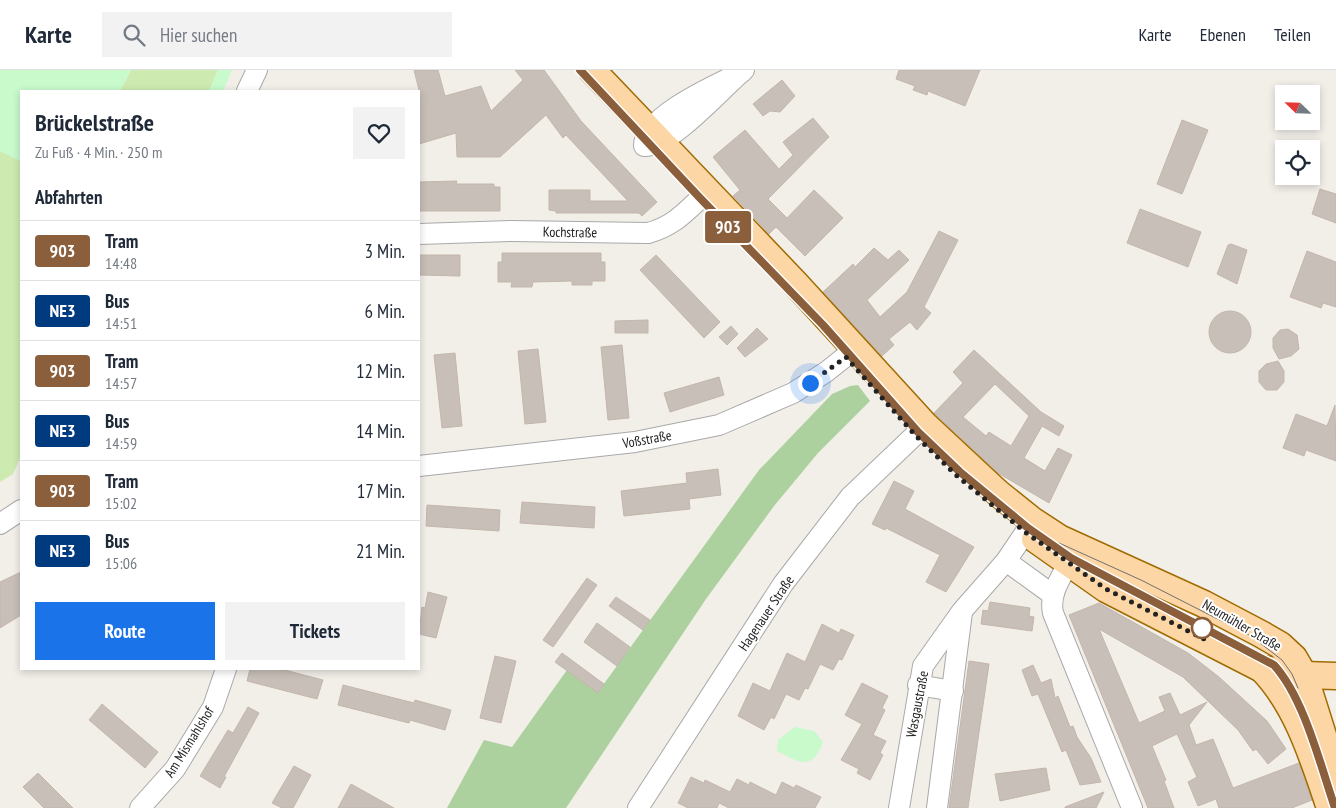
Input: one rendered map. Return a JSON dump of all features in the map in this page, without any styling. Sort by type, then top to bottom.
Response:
[{"type":"main road","name":"Neumühler Straße","points":[[573,70],[651,140]]},
{"type":"main road","name":"Neumühler Straße","points":[[592,70],[701,196],[850,353],[1029,526]]},
{"type":"main road","name":"Neumühler Straße","points":[[850,353],[915,435],[957,476],[1029,526],[1059,538],[1106,589],[1262,669],[1304,676]]},
{"type":"main road","name":"Neumühler Straße","points":[[1073,554],[1204,604],[1280,645],[1294,658],[1304,676]]},
{"type":"main road","points":[[1280,645],[1336,674]]},
{"type":"main road","points":[[1262,669],[1277,685],[1294,714],[1330,808]]},
{"type":"main road","points":[[1336,674],[1304,676],[1336,777]]},
{"type":"street","points":[[247,90],[257,70]]},
{"type":"street","points":[[651,140],[685,102],[743,71]]},
{"type":"street","name":"Kochstraße","points":[[420,234],[511,232],[648,233],[665,229],[701,196]]},
{"type":"street","name":"Voßstraße","points":[[420,466],[635,442],[719,425],[793,393],[850,353]]},
{"type":"street","name":"Hagenauer Straße","points":[[638,808],[784,584],[850,497],[915,435]]},
{"type":"street","points":[[0,524],[20,511]]},
{"type":"street","name":"Wasgaustraße","points":[[899,808],[918,684],[923,666],[962,611],[1006,561],[1029,526]]},
{"type":"street","points":[[1073,554],[1053,594],[1051,604],[1053,613],[1132,808]]},
{"type":"street","points":[[1006,561],[1053,594]]},
{"type":"street","points":[[937,808],[962,611]]},
{"type":"street","name":"Am Mismahlshof","points":[[140,808],[175,769],[212,707],[226,670]]},
{"type":"street","points":[[918,684],[953,691]]},
{"type":"green space","points":[[0,70],[131,70],[121,90],[20,90],[20,161],[0,151]]},
{"type":"green space","points":[[131,70],[218,70],[209,90],[121,90]]},
{"type":"green space","points":[[218,70],[232,70],[223,90],[209,90]]},
{"type":"green space","points":[[0,151],[20,161],[20,458],[13,474],[0,482]]},
{"type":"green space","points":[[858,385],[870,401],[818,453],[774,506],[706,599],[566,808],[447,808],[484,740],[512,747],[567,670],[598,692],[759,470],[832,394],[850,386]]},
{"type":"green space","points":[[795,727],[814,731],[823,742],[814,758],[809,761],[798,761],[777,751],[778,740]]},
{"type":"building","points":[[414,70],[438,70],[445,96],[481,86],[491,111],[523,80],[515,70],[544,70],[581,121],[657,202],[642,216],[639,213],[556,213],[556,211],[549,210],[549,190],[590,190],[590,201],[628,201],[566,135],[563,138],[546,115],[500,157],[457,157],[456,133],[420,144],[419,90]]},
{"type":"building","points":[[899,70],[980,70],[965,106],[928,91],[927,95],[913,90],[915,86],[896,79]]},
{"type":"building","points":[[782,80],[795,96],[780,112],[770,111],[763,116],[753,104]]},
{"type":"building","points":[[813,118],[829,137],[768,199],[787,218],[814,190],[843,218],[805,256],[776,227],[769,234],[733,196],[740,190],[713,157],[745,130],[779,169],[793,155],[783,142]]},
{"type":"building","points":[[1182,120],[1208,130],[1182,194],[1157,184]]},
{"type":"building","points":[[457,181],[456,184],[494,184],[494,187],[500,187],[500,211],[420,211],[420,182]]},
{"type":"building","points":[[1320,189],[1336,194],[1336,223],[1312,214]]},
{"type":"building","points":[[1140,209],[1201,232],[1188,267],[1127,243]]},
{"type":"building","points":[[939,231],[958,240],[924,307],[931,313],[917,330],[910,322],[889,339],[894,345],[882,356],[823,292],[853,264],[855,267],[874,248],[888,260],[899,250],[909,260],[867,300],[880,317],[907,292]]},
{"type":"building","points":[[1231,244],[1247,250],[1237,284],[1217,274],[1228,245]]},
{"type":"building","points":[[1307,251],[1336,262],[1336,307],[1323,303],[1321,308],[1290,297]]},
{"type":"building","points":[[502,253],[601,253],[601,262],[605,262],[605,281],[592,281],[592,285],[572,285],[572,281],[533,282],[532,287],[511,287],[512,282],[498,282],[498,262],[502,262]]},
{"type":"building","points":[[420,255],[460,255],[460,276],[420,275]]},
{"type":"building","points":[[656,255],[720,322],[704,338],[640,270]]},
{"type":"building","points":[[1230,311],[1245,317],[1251,332],[1245,347],[1230,353],[1215,347],[1209,332],[1215,317]]},
{"type":"building","points":[[648,320],[648,333],[615,333],[615,321]]},
{"type":"building","points":[[731,326],[738,334],[727,345],[719,337]]},
{"type":"building","points":[[757,328],[768,339],[745,357],[737,348]]},
{"type":"building","points":[[1288,329],[1297,335],[1299,349],[1291,356],[1279,359],[1273,348],[1273,338],[1280,330]]},
{"type":"building","points":[[622,345],[629,418],[608,420],[601,347]]},
{"type":"building","points":[[538,349],[546,422],[525,424],[518,351]]},
{"type":"building","points":[[974,350],[1041,412],[1064,426],[1059,436],[1042,426],[1024,458],[1045,471],[1058,448],[1072,455],[1049,503],[998,473],[934,413],[963,383],[953,372]],"holes":[[[995,384],[1029,416],[1011,446],[989,432],[986,436],[963,417]]]},
{"type":"building","points":[[455,353],[462,426],[442,428],[434,355]]},
{"type":"building","points":[[1278,361],[1284,371],[1284,382],[1277,390],[1266,390],[1259,382],[1259,371],[1266,364]]},
{"type":"building","points":[[719,377],[724,395],[670,412],[664,393]]},
{"type":"building","points":[[1335,405],[1336,461],[1306,450],[1304,456],[1283,448],[1296,414],[1327,426]]},
{"type":"building","points":[[718,469],[721,495],[689,499],[690,509],[624,516],[621,491],[687,483],[686,473]]},
{"type":"building","points":[[894,481],[914,491],[905,509],[974,547],[946,592],[926,582],[940,555],[886,528],[885,530],[872,524]]},
{"type":"building","points":[[522,502],[595,507],[594,528],[520,523]]},
{"type":"building","points":[[427,505],[500,510],[499,531],[426,526]]},
{"type":"building","points":[[20,572],[20,616],[0,628],[0,582]]},
{"type":"building","points":[[587,578],[597,585],[553,647],[543,640]]},
{"type":"building","points":[[428,592],[447,597],[436,638],[420,634],[422,607],[425,608]]},
{"type":"building","points":[[616,597],[650,620],[643,630],[609,606]]},
{"type":"building","points":[[990,602],[1030,608],[1029,616],[1034,617],[1032,631],[981,624],[983,610],[988,611]]},
{"type":"building","points":[[1099,603],[1188,653],[1219,677],[1267,721],[1286,749],[1268,764],[1256,749],[1253,751],[1238,730],[1183,677],[1099,629],[1139,723],[1165,711],[1159,697],[1170,693],[1180,715],[1207,702],[1189,725],[1196,745],[1213,739],[1233,788],[1299,763],[1312,800],[1292,808],[1219,808],[1216,799],[1198,806],[1188,782],[1197,777],[1177,734],[1152,746],[1166,780],[1164,781],[1174,808],[1148,808],[1069,615]]},
{"type":"building","points":[[597,623],[630,647],[617,666],[584,642]]},
{"type":"building","points":[[822,624],[839,633],[841,629],[854,635],[842,660],[839,659],[833,670],[820,664],[808,689],[805,688],[799,700],[786,694],[774,719],[771,717],[764,730],[738,716],[753,683],[770,691],[787,653],[805,662]]},
{"type":"building","points":[[562,653],[604,684],[598,693],[555,662]]},
{"type":"building","points":[[495,656],[516,661],[501,723],[480,718]]},
{"type":"building","points":[[969,661],[989,664],[968,808],[949,808]]},
{"type":"building","points":[[1033,665],[1041,683],[1051,679],[1055,698],[1058,696],[1070,727],[1073,726],[1077,737],[1091,758],[1101,782],[1080,785],[1066,750],[1062,752],[1038,694],[1032,696],[1022,670]]},
{"type":"building","points":[[250,670],[285,670],[323,680],[317,699],[247,681]]},
{"type":"building","points":[[862,683],[888,696],[882,708],[885,710],[873,735],[886,741],[880,753],[883,755],[870,780],[857,773],[859,769],[841,760],[862,724],[845,715]]},
{"type":"building","points":[[343,685],[414,703],[415,700],[451,710],[445,730],[410,720],[409,723],[338,705]]},
{"type":"building","points":[[102,704],[158,752],[145,768],[89,720]]},
{"type":"building","points":[[248,707],[259,713],[224,777],[226,777],[220,788],[200,776],[228,730],[233,733]]},
{"type":"building","points":[[294,766],[311,775],[293,808],[282,808],[272,803]]},
{"type":"building","points":[[1046,768],[1050,790],[1000,801],[995,774]]},
{"type":"building","points":[[38,773],[73,808],[44,808],[23,787]]},
{"type":"building","points":[[691,777],[704,783],[705,780],[730,792],[737,779],[749,785],[750,782],[776,795],[782,782],[794,788],[796,785],[821,797],[815,808],[729,808],[719,803],[717,808],[688,808],[678,803]]},
{"type":"building","points":[[351,784],[394,808],[338,808]]},
{"type":"building","points":[[1104,792],[1096,808],[1065,808],[1065,807]]},
{"type":"tram line","points":[[580,70],[823,325],[918,432],[960,472],[1028,528],[1071,558],[1274,665],[1285,679],[1303,713],[1335,808]]},
{"type":"tram line","name":"903","points":[[580,70],[650,146],[823,325],[918,432],[960,472],[1028,528],[1071,558],[1274,665],[1289,683],[1313,743],[1335,808]]},
{"type":"tram line","points":[[1059,543],[1141,580],[1251,636],[1282,660],[1292,674],[1298,688]]},
{"type":"route","points":[[810,383],[846,357],[915,435],[957,476],[1025,532],[1106,589],[1204,639],[1202,628]]}]
